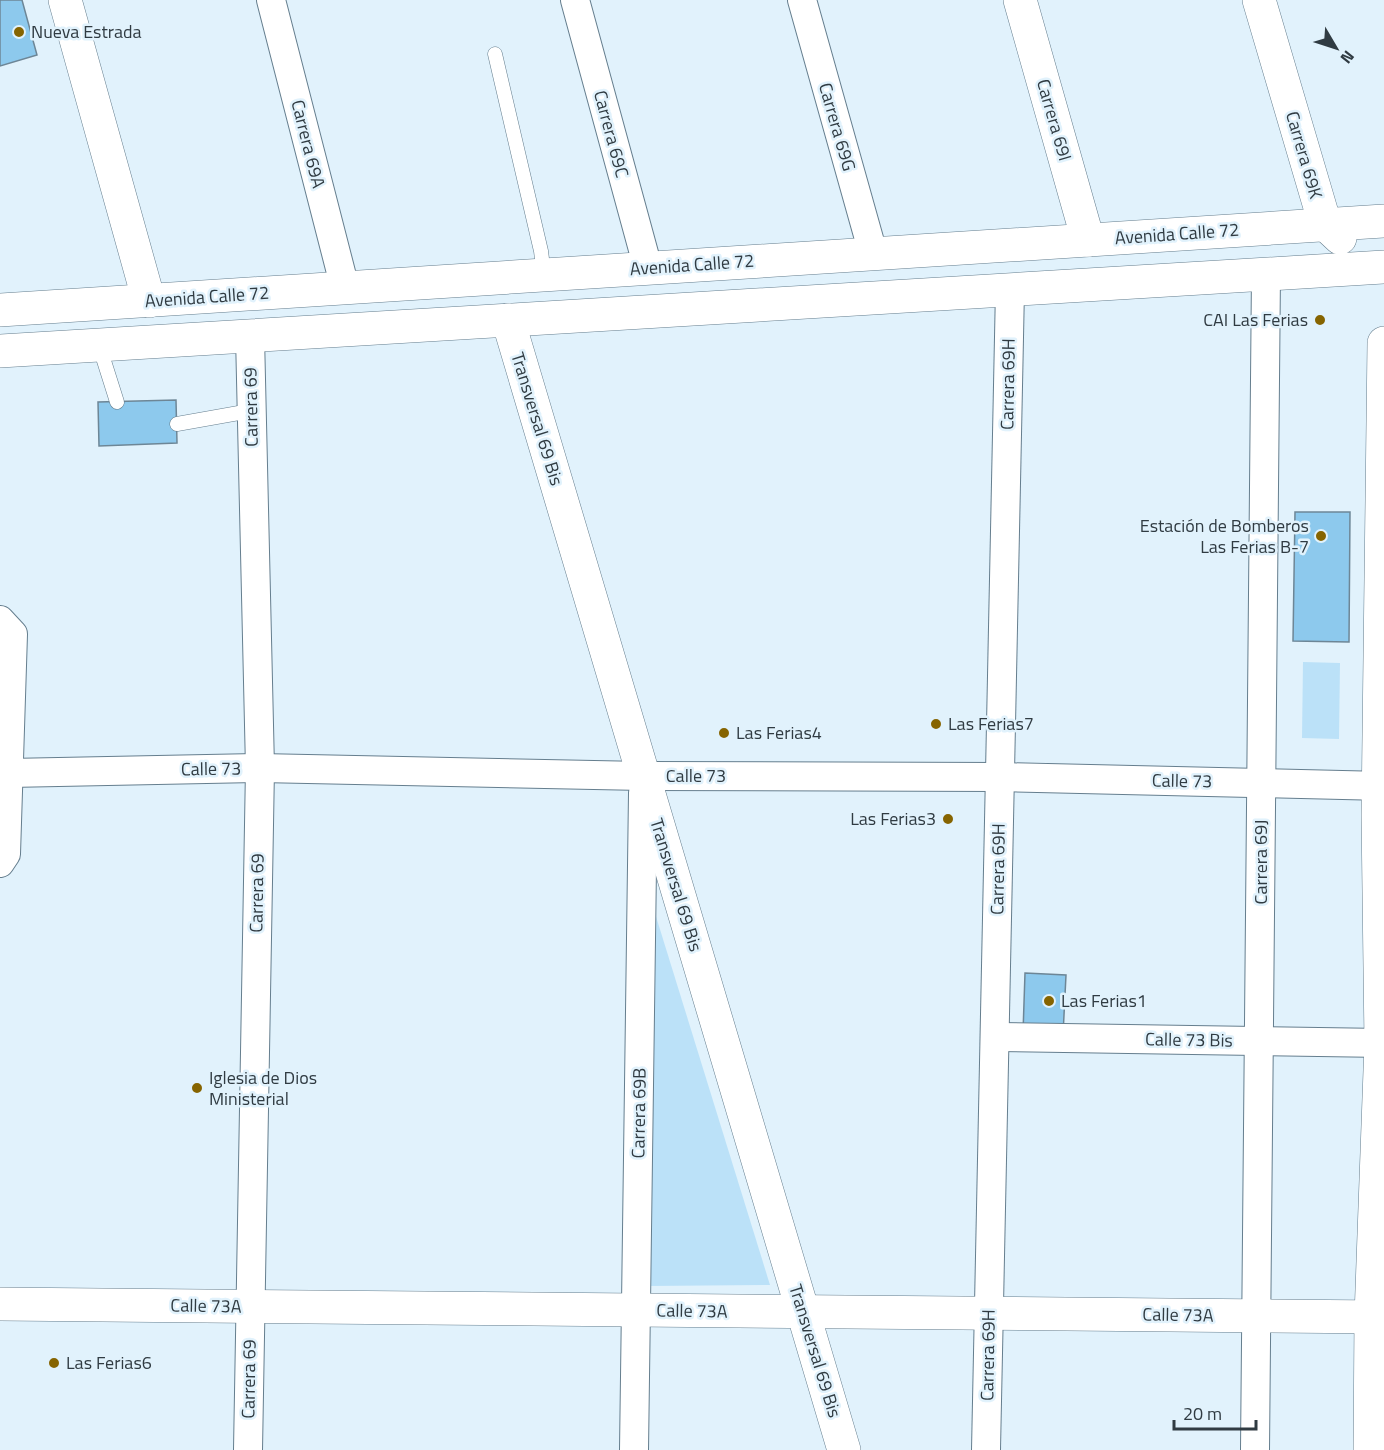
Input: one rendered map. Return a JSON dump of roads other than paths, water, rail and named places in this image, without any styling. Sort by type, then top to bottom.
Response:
[{"type":"street","points":[[65,0],[149,301]]},
{"type":"street","name":"Carrera 69A","points":[[272,0],[345,288]]},
{"type":"street","name":"Carrera 69C","points":[[575,0],[648,268]]},
{"type":"street","name":"Carrera 69G","points":[[802,0],[873,253]]},
{"type":"street","name":"Carrera 69I","points":[[1020,0],[1088,240]]},
{"type":"street","name":"Carrera 69K","points":[[1259,0],[1325,224],[1380,275]]},
{"type":"street","name":"Avenida Calle 72","points":[[0,310],[1384,221]]},
{"type":"street","points":[[1045,287],[1275,248],[1303,241],[1316,234],[1325,224]]},
{"type":"street","points":[[0,351],[1266,273],[1380,275]]},
{"type":"street","name":"Carrera 69J","points":[[1255,1450],[1266,273]]},
{"type":"street","name":"Carrera 69H","points":[[986,1450],[1010,289]]},
{"type":"street","name":"Transversal 69 Bis","points":[[508,320],[844,1450]]},
{"type":"street","name":"Carrera 69","points":[[248,1450],[260,768],[250,336]]},
{"type":"street","points":[[1370,1450],[1378,1317],[1382,1043],[1384,343]]},
{"type":"street","points":[[0,863],[6,854],[13,634],[1,620]]},
{"type":"street","name":"Calle 73","points":[[9,773],[260,768],[643,776],[1000,777],[1381,786]]},
{"type":"street","name":"Carrera 69B","points":[[634,1450],[643,776]]},
{"type":"street","name":"Calle 73 Bis","points":[[995,1037],[1382,1043]]},
{"type":"street","name":"Calle 73A","points":[[0,1304],[1378,1317]]},
{"type":"lane","points":[[495,54],[541,251],[544,275]]},
{"type":"lane","points":[[99,345],[117,402]]},
{"type":"lane","points":[[177,424],[250,411]]},
{"type":"place","name":"Nueva Estrada","points":[[19,32]]},
{"type":"place","name":"CAI Las Ferias","points":[[1320,320]]},
{"type":"place","name":"Estación de Bomberos Las Ferias B-7","points":[[1321,536]]},
{"type":"place","name":"Las Ferias7","points":[[936,724]]},
{"type":"place","name":"Las Ferias4","points":[[724,733]]},
{"type":"place","name":"Las Ferias3","points":[[948,819]]},
{"type":"place","name":"Las Ferias1","points":[[1049,1001]]},
{"type":"place","name":"Iglesia de Dios Ministerial","points":[[197,1088]]},
{"type":"place","name":"Las Ferias6","points":[[54,1363]]}]
